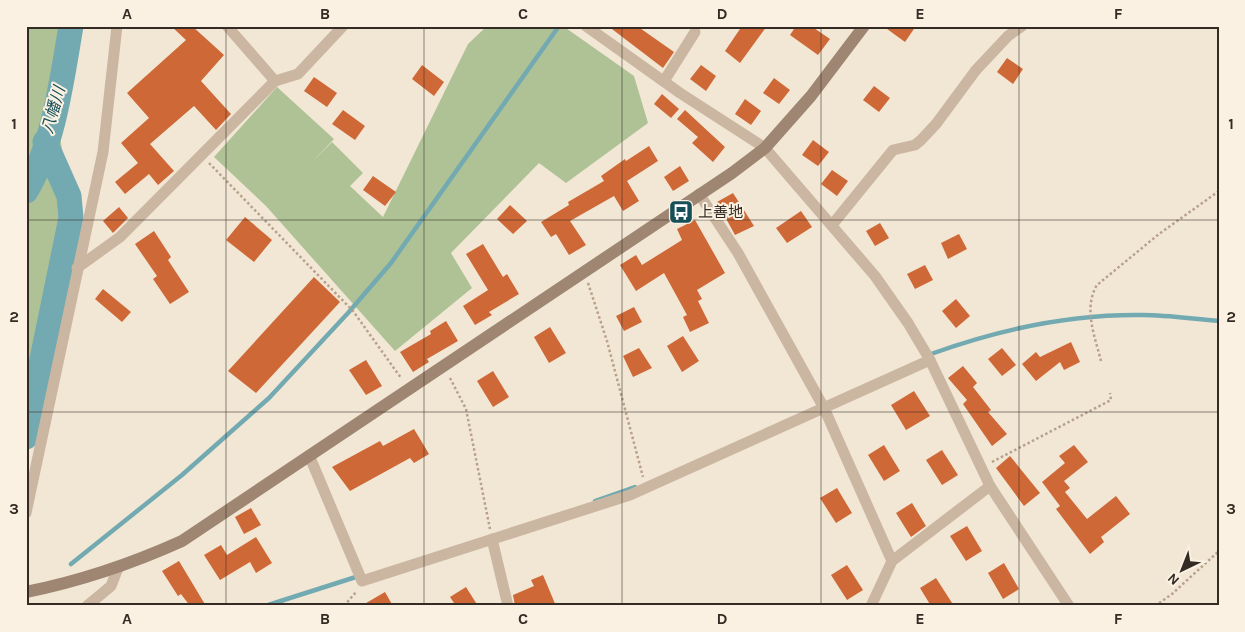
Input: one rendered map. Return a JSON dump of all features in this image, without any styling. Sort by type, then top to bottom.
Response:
[{"type":"street","points":[[26,513],[103,152],[117,26]]},
{"type":"street","points":[[227,26],[275,82]]},
{"type":"street","points":[[77,268],[120,237],[275,82],[298,74],[343,26]]},
{"type":"street","points":[[586,26],[664,81],[765,148],[875,276],[908,323],[930,360],[990,486],[1069,606]]},
{"type":"street","points":[[26,592],[73,583],[118,568],[182,541],[732,173],[765,148],[811,96],[864,26]]},
{"type":"street","points":[[832,226],[894,150],[915,145],[922,140],[976,70],[1008,36],[1022,26]]},
{"type":"street","points":[[664,81],[695,32]]},
{"type":"street","points":[[699,194],[738,253],[824,408],[892,561]]},
{"type":"street","points":[[309,455],[360,578],[645,488],[930,360]]},
{"type":"street","points":[[871,606],[892,561],[990,486]]},
{"type":"street","points":[[492,535],[508,606]]},
{"type":"street","points":[[87,606],[111,586],[118,568]]},
{"type":"path","points":[[202,157],[348,305],[408,389]]},
{"type":"path","points":[[1100,361],[1090,313],[1092,294],[1096,285],[1158,234],[1219,190]]},
{"type":"path","points":[[585,272],[607,341],[645,488]]},
{"type":"path","points":[[443,366],[466,409],[492,535]]},
{"type":"path","points":[[981,468],[1111,400],[1110,393]]},
{"type":"path","points":[[1154,606],[1172,594],[1219,551]]},
{"type":"path","points":[[344,606],[360,578]]},
{"type":"green space","points":[[26,26],[60,26],[51,80],[64,162],[67,211],[26,406]]},
{"type":"green space","points":[[487,26],[563,26],[634,76],[648,123],[566,183],[539,163],[451,253],[472,288],[395,351],[266,206],[214,157],[277,87],[334,139],[312,162],[332,142],[363,173],[350,186],[383,217],[468,44]]},
{"type":"building","points":[[171,26],[192,26],[224,55],[201,81],[231,114],[216,130],[194,106],[150,144],[174,171],[158,185],[149,174],[125,194],[115,182],[138,163],[121,143],[149,118],[127,93],[186,40]]},
{"type":"building","points":[[608,26],[637,26],[674,52],[663,68]]},
{"type":"building","points":[[742,26],[767,26],[740,63],[725,51]]},
{"type":"building","points":[[796,26],[811,26],[830,39],[818,55],[790,35]]},
{"type":"building","points":[[883,26],[916,26],[905,42]]},
{"type":"building","points":[[1007,58],[1023,69],[1013,84],[997,72]]},
{"type":"building","points":[[422,65],[444,82],[434,96],[412,79]]},
{"type":"building","points":[[701,65],[716,76],[706,91],[690,79]]},
{"type":"building","points":[[314,77],[337,93],[327,107],[304,91]]},
{"type":"building","points":[[774,78],[790,90],[779,104],[763,93]]},
{"type":"building","points":[[874,86],[890,98],[879,112],[863,100]]},
{"type":"building","points":[[662,94],[679,109],[671,118],[654,104]]},
{"type":"building","points":[[745,99],[761,111],[751,125],[735,114]]},
{"type":"building","points":[[343,110],[365,126],[355,140],[332,124]]},
{"type":"building","points":[[685,110],[725,147],[713,162],[692,143],[698,137],[677,119]]},
{"type":"building","points":[[813,140],[829,152],[818,166],[802,155]]},
{"type":"building","points":[[649,146],[658,161],[627,181],[639,201],[623,211],[614,196],[570,221],[586,245],[569,255],[556,234],[551,237],[541,222],[569,205],[568,202],[604,181],[601,176],[625,159],[626,161]]},
{"type":"building","points":[[680,166],[689,181],[673,191],[664,177]]},
{"type":"building","points":[[832,170],[848,181],[837,196],[821,184]]},
{"type":"building","points":[[373,176],[396,192],[385,206],[363,190]]},
{"type":"building","points":[[733,193],[754,226],[735,235],[717,202]]},
{"type":"building","points":[[510,205],[527,221],[513,234],[497,219]]},
{"type":"building","points":[[119,207],[128,218],[113,233],[103,221]]},
{"type":"building","points":[[801,211],[812,227],[787,243],[776,228]]},
{"type":"building","points":[[245,217],[272,240],[254,262],[226,240]]},
{"type":"building","points":[[695,220],[725,273],[697,290],[702,299],[698,301],[709,323],[690,332],[683,317],[687,315],[664,273],[636,291],[620,265],[636,255],[642,265],[682,240],[677,229]]},
{"type":"building","points":[[880,223],[889,238],[875,246],[866,231]]},
{"type":"building","points":[[154,231],[171,257],[168,260],[189,292],[170,304],[153,279],[157,276],[135,244]]},
{"type":"building","points":[[959,234],[967,249],[948,259],[941,243]]},
{"type":"building","points":[[483,244],[503,277],[507,274],[519,294],[489,312],[492,315],[475,325],[463,306],[488,290],[466,254]]},
{"type":"building","points":[[925,265],[933,280],[915,289],[907,274]]},
{"type":"building","points":[[314,277],[340,302],[256,393],[228,371]]},
{"type":"building","points":[[103,289],[131,312],[122,322],[95,299]]},
{"type":"building","points":[[956,299],[970,316],[956,328],[942,311]]},
{"type":"building","points":[[634,307],[642,322],[624,331],[616,316]]},
{"type":"building","points":[[446,321],[458,341],[427,359],[429,362],[413,372],[400,352],[431,334],[430,331]]},
{"type":"building","points":[[550,327],[566,353],[549,363],[534,337]]},
{"type":"building","points":[[683,336],[699,361],[682,372],[667,346]]},
{"type":"building","points":[[1071,342],[1080,362],[1064,370],[1060,362],[1036,381],[1022,364],[1036,352],[1040,357]]},
{"type":"building","points":[[639,348],[652,368],[633,377],[623,356]]},
{"type":"building","points":[[1002,348],[1016,365],[1002,376],[988,359]]},
{"type":"building","points":[[366,360],[382,386],[366,395],[349,370]]},
{"type":"building","points":[[963,366],[977,383],[973,387],[991,410],[988,412],[1007,434],[992,446],[963,404],[967,400],[948,378]]},
{"type":"building","points":[[493,371],[509,397],[493,407],[477,381]]},
{"type":"building","points":[[914,391],[930,416],[906,430],[891,405]]},
{"type":"building","points":[[414,429],[429,454],[414,463],[410,458],[350,491],[332,467],[380,441],[383,446]]},
{"type":"building","points":[[884,445],[900,471],[884,481],[868,455]]},
{"type":"building","points":[[1074,445],[1088,462],[1064,481],[1070,488],[1065,492],[1087,519],[1116,496],[1130,514],[1101,537],[1104,542],[1090,554],[1056,509],[1060,506],[1042,482],[1065,463],[1059,456]]},
{"type":"building","points":[[942,450],[958,475],[942,485],[926,460]]},
{"type":"building","points":[[1010,456],[1040,493],[1024,506],[996,468]]},
{"type":"building","points":[[837,488],[852,513],[836,523],[820,498]]},
{"type":"building","points":[[912,503],[926,526],[911,537],[896,513]]},
{"type":"building","points":[[251,508],[261,525],[244,534],[235,517]]},
{"type":"building","points":[[967,526],[982,551],[966,561],[950,536]]},
{"type":"building","points":[[256,537],[272,563],[256,573],[250,562],[220,580],[204,555],[221,545],[227,555]]},
{"type":"building","points":[[179,561],[206,606],[190,606],[181,594],[178,596],[162,571]]},
{"type":"building","points":[[1004,563],[1019,589],[1003,599],[988,573]]},
{"type":"building","points":[[847,565],[863,590],[847,600],[831,575]]},
{"type":"building","points":[[543,575],[556,606],[515,606],[513,595],[534,586],[531,580]]},
{"type":"building","points":[[936,578],[954,606],[931,606],[920,588]]},
{"type":"building","points":[[466,587],[478,606],[456,606],[450,597]]},
{"type":"building","points":[[385,592],[393,606],[361,606]]},
{"type":"waterway","name":"八幡川","points":[[26,191],[44,153],[56,111],[71,26]]},
{"type":"waterway","points":[[71,564],[182,475],[269,398],[348,313],[391,263],[559,26]]},
{"type":"waterway","points":[[26,437],[71,218],[69,196],[45,142]]},
{"type":"waterway","points":[[931,354],[1009,330],[1061,320],[1115,315],[1152,315],[1219,321]]},
{"type":"waterway","points":[[595,501],[635,487]]},
{"type":"waterway","points":[[265,606],[359,576]]},
{"type":"place","name":"上善地","points":[[681,212]]}]
